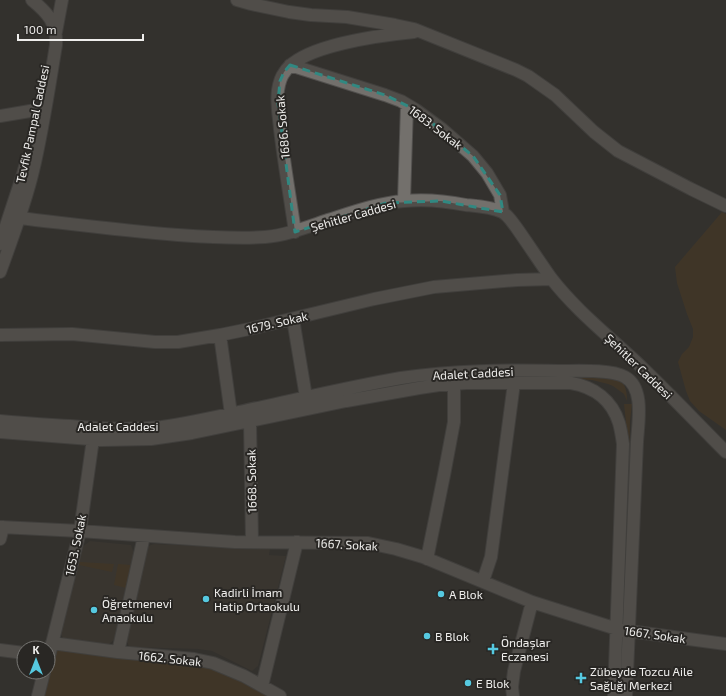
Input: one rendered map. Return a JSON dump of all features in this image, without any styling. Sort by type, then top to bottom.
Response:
[{"type":"street","points":[[32,0],[50,17]]},
{"type":"street","name":"Tevfik Pampal Caddesi","points":[[0,272],[10,215],[28,191],[56,45],[56,32],[62,0]]},
{"type":"street","points":[[237,0],[289,12],[347,17],[408,27],[510,68],[528,76],[555,95],[594,132],[618,151],[726,206]]},
{"type":"street","name":"Tevfik Pampal Caddesi","points":[[50,17],[56,32]]},
{"type":"street","name":"Tevfik Pampal Caddesi","points":[[0,244],[23,174],[31,143],[49,42],[50,17]]},
{"type":"street","name":"1686. Sokak","points":[[294,232],[278,102],[280,81],[284,72],[290,65],[311,53],[346,43],[380,36],[421,32]]},
{"type":"street","name":"1683. Sokak","points":[[290,65],[385,95],[416,110],[442,129],[473,156],[487,173],[500,195],[503,212]]},
{"type":"street","points":[[404,201],[407,105]]},
{"type":"street","points":[[0,116],[36,110]]},
{"type":"street","name":"Şehitler Caddesi","points":[[10,215],[151,233],[244,238],[294,232],[370,207],[404,201],[419,200],[448,202],[503,212],[510,219],[552,279],[584,313],[635,360],[726,452]]},
{"type":"street","name":"1679. Sokak","points":[[0,335],[72,334],[166,342],[183,341],[254,328],[374,299],[434,287],[517,280],[552,279]]},
{"type":"street","points":[[293,319],[306,398]]},
{"type":"street","points":[[220,335],[231,414]]},
{"type":"street","name":"Adalet Caddesi","points":[[0,421],[94,434],[163,427],[401,378],[456,372],[511,370],[606,372],[624,376],[632,382],[636,388],[639,403],[626,696]]},
{"type":"street","points":[[483,581],[491,557],[514,383]]},
{"type":"street","points":[[0,432],[94,434],[134,440],[151,439],[192,433],[419,388],[454,384],[571,383],[580,384],[590,388],[598,393],[613,408],[620,423],[623,444],[614,696]]},
{"type":"street","points":[[428,559],[454,422],[454,384]]},
{"type":"street","name":"1668. Sokak","points":[[250,421],[252,542]]},
{"type":"street","name":"1653. Sokak","points":[[53,640],[80,531],[94,434]]},
{"type":"street","name":"1667. Sokak","points":[[1,531],[80,531],[235,542],[368,543],[396,549],[428,559],[532,602],[617,629],[726,644]]},
{"type":"street","points":[[118,652],[144,536]]},
{"type":"street","points":[[262,686],[297,542]]},
{"type":"street","points":[[513,696],[512,687],[514,671],[532,602]]},
{"type":"street","name":"1662. Sokak","points":[[56,644],[118,652],[194,659],[213,663],[244,676],[280,696]]},
{"type":"street","points":[[0,650],[16,652]]},
{"type":"street","points":[[38,696],[42,680]]},
{"type":"highlighted area","points":[[290,65],[385,95],[416,110],[473,156],[500,195],[503,212],[441,201],[386,203],[295,232],[278,103],[280,81],[284,72]]},
{"type":"shaded area","points":[[722,212],[726,214],[726,430],[699,411],[690,401],[686,391],[678,362],[682,354],[689,347],[693,337],[693,329],[677,283],[675,267]]},
{"type":"shaded area","points":[[505,376],[619,379],[626,389],[627,401],[624,394],[613,386],[592,380],[468,378],[266,412],[350,393],[412,383],[449,378]]},
{"type":"shaded area","points":[[624,404],[632,404],[630,421],[625,606],[622,606],[627,475],[626,422]]},
{"type":"shaded area","name":"Öğretmenevi Anaokulu","points":[[90,541],[131,545],[134,553],[115,639],[108,645],[64,642],[61,633],[82,547]]},
{"type":"shaded area","name":"Kadirli İmam Hatip Ortaokulu","points":[[154,544],[270,549],[269,555],[286,556],[258,666],[252,671],[212,651],[198,649],[129,647],[127,641],[148,546]]},
{"type":"shaded area","points":[[80,562],[114,564],[112,572],[79,565]]},
{"type":"shaded area","points":[[118,564],[131,565],[126,588],[114,585]]},
{"type":"shaded area","points":[[56,649],[177,662],[217,670],[256,688],[269,696],[44,696],[48,680],[56,680]]},
{"type":"place","name":"A Blok","points":[[441,594]]},
{"type":"place","name":"Kadirli İmam Hatip Ortaokulu","points":[[206,599]]},
{"type":"place","name":"Öğretmenevi Anaokulu","points":[[94,610]]},
{"type":"place","name":"B Blok","points":[[427,636]]},
{"type":"place","name":"Öndaşlar Eczanesi","points":[[493,649]]},
{"type":"place","name":"Zübeyde Tozcu Aile Sağlığı Merkezi","points":[[581,678]]},
{"type":"place","name":"E Blok","points":[[468,683]]}]
